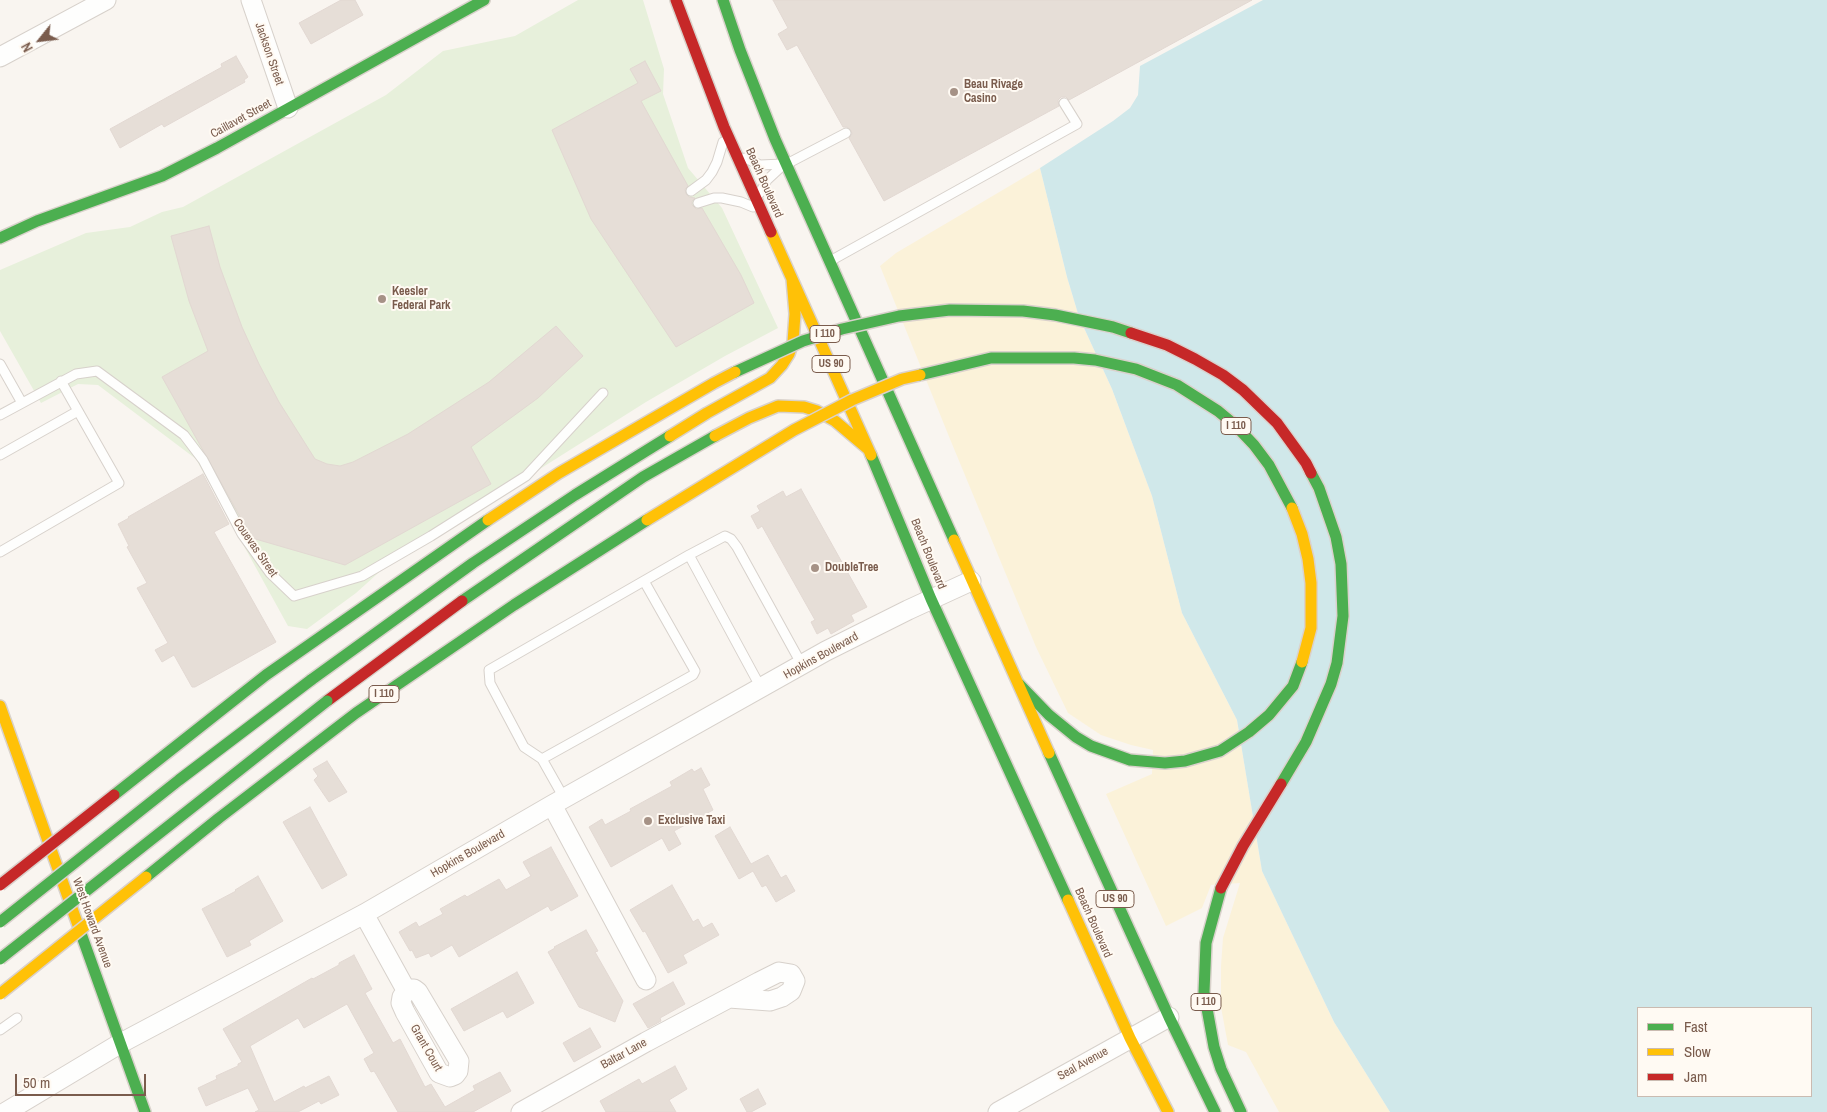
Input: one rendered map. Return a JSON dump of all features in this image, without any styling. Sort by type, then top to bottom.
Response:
[{"type":"main road","name":"Caillavet Street","points":[[0,238],[38,221],[162,176],[217,148],[484,0]]},
{"type":"main road","name":"Beach Boulevard","points":[[676,0],[734,151],[868,448],[931,599],[1130,1038],[1168,1112]]},
{"type":"main road","name":"US 90","points":[[723,0],[753,86],[786,163],[1069,799],[1169,1017],[1215,1112]]},
{"type":"main road","points":[[0,922],[179,780],[311,680],[473,563],[575,495],[707,413],[770,378],[782,365],[794,342],[795,314],[792,279]]},
{"type":"main road","name":"I 110","points":[[0,885],[266,675],[448,547],[559,473],[714,383],[803,341],[842,329],[899,316],[950,310],[1023,311],[1055,315],[1113,327],[1167,345],[1223,375],[1243,390],[1277,423],[1306,463],[1319,488],[1336,537],[1341,564],[1343,616],[1337,663],[1328,692],[1306,742],[1243,846],[1221,888],[1206,943],[1204,992],[1208,1020],[1214,1047],[1241,1112]]},
{"type":"main road","name":"I 110","points":[[0,994],[219,818],[356,713],[522,599],[660,511],[803,426],[852,400],[902,379],[991,358],[1074,358],[1095,360],[1136,369],[1177,385],[1218,411],[1254,445],[1269,465],[1294,511],[1308,558],[1311,583],[1311,628],[1301,668],[1293,686],[1269,715],[1249,732],[1220,751],[1185,761],[1166,763],[1130,760],[1098,749],[1076,737],[1049,716],[1018,684]]},
{"type":"main road","points":[[0,959],[327,701],[465,599],[643,477],[695,446],[749,418],[778,406],[804,407],[818,411],[836,421],[868,448]]},
{"type":"main road","name":"West Howard Avenue","points":[[0,706],[7,748],[121,1044],[145,1112]]},
{"type":"street","points":[[1,54],[106,0]]},
{"type":"street","name":"Jackson Street","points":[[251,0],[288,108]]},
{"type":"street","name":"Hopkins Boulevard","points":[[6,1112],[121,1044],[364,914],[826,651],[971,581]]},
{"type":"street","points":[[558,802],[646,980]]},
{"type":"street","points":[[364,914],[406,990]]},
{"type":"street","name":"Baltar Lane","points":[[521,1112],[729,998]]},
{"type":"street","name":"Seal Avenue","points":[[998,1112],[1169,1017]]},
{"type":"lane","points":[[830,261],[1077,124],[1064,103]]},
{"type":"lane","points":[[691,191],[706,180],[717,162],[722,150],[724,127]]},
{"type":"lane","points":[[698,203],[714,198],[760,207],[762,188],[786,163],[846,133]]},
{"type":"lane","points":[[734,151],[760,165],[786,163]]},
{"type":"lane","points":[[0,364],[22,403]]},
{"type":"lane","name":"Couevas Street","points":[[0,415],[76,374],[97,371],[184,435],[202,460],[242,534],[270,573],[294,596],[362,576],[431,536],[526,476],[603,393]]},
{"type":"lane","points":[[0,552],[119,483],[62,382]]},
{"type":"lane","points":[[0,454],[78,411]]},
{"type":"lane","points":[[558,802],[542,759],[524,747],[490,683],[489,670],[690,555],[725,536],[731,539],[802,666]]},
{"type":"lane","points":[[690,555],[762,688]]},
{"type":"lane","points":[[542,759],[693,675],[695,670],[644,581]]},
{"type":"lane","points":[[0,1030],[17,1018]]},
{"type":"green space","name":"Keesler Federal Park","points":[[578,0],[643,0],[664,69],[663,94],[688,168],[722,208],[778,328],[646,402],[386,566],[356,593],[307,629],[288,626],[196,459],[98,385],[78,384],[41,403],[0,331],[0,270],[86,233],[130,227],[162,212],[183,207],[386,95],[443,51],[515,36]]},
{"type":"sand","points":[[1040,168],[1079,317],[1112,389],[1152,496],[1182,613],[1237,720],[1262,871],[1334,1022],[1390,1112],[1279,1112],[1246,1052],[1228,1045],[1221,1007],[1223,938],[1240,883],[1211,885],[1202,908],[1166,926],[1106,794],[1152,774],[1153,750],[1101,735],[1068,713],[1036,647],[880,266],[896,253]]},
{"type":"water","points":[[1263,0],[1827,0],[1827,1112],[1390,1112],[1334,1022],[1262,871],[1237,720],[1182,613],[1152,496],[1112,389],[1079,317],[1067,277],[1040,168],[1113,121],[1130,108],[1138,95],[1140,66]]},
{"type":"building","points":[[341,0],[355,0],[363,15],[311,44],[299,23]]},
{"type":"building","name":"Beau Rivage Casino","points":[[773,0],[1252,0],[1069,100],[1066,97],[1061,97],[1058,100],[1059,106],[884,201],[849,138],[852,134],[851,130],[843,127],[797,45],[787,50],[778,34],[788,28]]},
{"type":"building","points":[[236,56],[248,77],[244,80],[245,82],[164,127],[162,124],[120,148],[110,129],[222,67],[221,64]]},
{"type":"building","points":[[645,61],[661,91],[641,101],[688,186],[685,189],[686,194],[689,197],[695,198],[692,201],[692,205],[696,209],[702,208],[741,275],[754,303],[676,347],[591,219],[552,130],[638,83],[630,69]]},
{"type":"building","points":[[209,226],[220,267],[242,327],[259,364],[279,402],[315,459],[327,464],[340,466],[353,462],[408,434],[489,382],[556,326],[583,356],[538,398],[471,447],[491,484],[345,565],[252,538],[162,377],[208,351],[189,301],[171,236]]},
{"type":"building","points":[[203,474],[229,524],[214,532],[276,642],[192,687],[174,655],[162,662],[155,650],[168,643],[137,588],[147,583],[127,547],[129,546],[118,524]]},
{"type":"building","name":"DoubleTree","points":[[801,489],[867,607],[851,615],[854,621],[831,634],[828,628],[817,634],[811,622],[815,620],[762,526],[758,529],[751,516],[760,511],[757,506],[783,491],[786,497]]},
{"type":"building","points":[[327,761],[347,792],[329,802],[314,780],[318,776],[313,769]]},
{"type":"building","points":[[701,768],[710,785],[703,789],[713,810],[674,831],[681,844],[669,851],[662,838],[611,867],[589,827],[602,819],[605,825],[672,786],[670,782],[692,769],[694,772]]},
{"type":"building","points":[[310,807],[347,875],[322,889],[283,822]]},
{"type":"building","points":[[730,827],[751,864],[768,855],[781,878],[786,875],[795,891],[776,902],[766,885],[762,887],[753,871],[739,879],[715,836]]},
{"type":"building","points":[[551,847],[578,896],[551,911],[548,906],[459,957],[452,945],[431,957],[429,953],[416,958],[412,950],[410,951],[399,932],[416,922],[419,927],[443,914],[440,909],[465,895],[467,897],[499,879],[506,890],[531,876],[523,862]]},
{"type":"building","points":[[258,876],[283,921],[249,941],[251,945],[227,957],[202,909],[236,891]]},
{"type":"building","points":[[672,885],[693,922],[698,919],[703,928],[712,923],[719,935],[683,955],[687,963],[668,973],[645,931],[643,932],[630,910]]},
{"type":"building","points":[[586,930],[598,951],[595,952],[623,1001],[615,1022],[579,1007],[548,952]]},
{"type":"building","points":[[354,955],[372,989],[365,993],[393,1043],[400,1039],[425,1087],[431,1084],[445,1107],[475,1090],[473,1086],[500,1072],[511,1091],[473,1112],[398,1112],[376,1074],[374,1071],[371,1072],[364,1059],[374,1053],[347,1004],[304,1028],[298,1018],[250,1046],[274,1102],[304,1086],[305,1088],[329,1076],[339,1095],[321,1104],[319,1101],[298,1112],[255,1112],[259,1110],[248,1088],[206,1106],[198,1088],[217,1079],[216,1076],[238,1066],[242,1062],[223,1029]]},
{"type":"building","points":[[517,972],[534,1003],[507,1018],[503,1011],[464,1031],[451,1009]]},
{"type":"building","points":[[673,982],[685,1004],[660,1018],[661,1021],[648,1028],[633,1004]]},
{"type":"building","points":[[590,1028],[601,1047],[574,1062],[563,1043]]},
{"type":"building","points":[[675,1066],[687,1089],[669,1100],[676,1112],[606,1112],[600,1101],[639,1079],[642,1084]]},
{"type":"building","points":[[758,1089],[766,1104],[751,1112],[747,1112],[740,1099]]},
{"type":"traffic: fast","points":[[0,238],[37,221],[162,176],[217,148],[484,0]]},
{"type":"traffic: fast","points":[[723,0],[740,50],[775,139],[954,540]]},
{"type":"traffic: fast","points":[[735,372],[803,341],[842,329],[899,316],[950,310],[1023,311],[1055,315],[1113,327],[1131,333]]},
{"type":"traffic: fast","points":[[920,375],[991,358],[1074,358],[1095,360],[1136,369],[1177,385],[1218,411],[1236,426],[1269,465],[1292,508]]},
{"type":"traffic: fast","points":[[311,680],[473,563],[575,495],[670,436]]},
{"type":"traffic: fast","points":[[462,601],[643,477],[715,436]]},
{"type":"traffic: fast","points":[[871,455],[931,599],[1068,900]]},
{"type":"traffic: fast","points":[[1281,784],[1306,742],[1331,684],[1337,663],[1343,616],[1341,564],[1336,537],[1319,488],[1311,473]]},
{"type":"traffic: fast","points":[[114,795],[266,675],[488,520]]},
{"type":"traffic: fast","points":[[146,877],[219,818],[356,713],[514,605],[647,520]]},
{"type":"traffic: fast","points":[[1130,760],[1165,763],[1185,761],[1220,751],[1249,732],[1269,715],[1293,686],[1302,662]]},
{"type":"traffic: fast","points":[[0,922],[179,780],[311,680]]},
{"type":"traffic: fast","points":[[1019,684],[1049,715],[1076,737],[1091,746],[1130,760]]},
{"type":"traffic: fast","points":[[0,959],[327,701]]},
{"type":"traffic: fast","points":[[1049,753],[1169,1017],[1215,1112]]},
{"type":"traffic: fast","points":[[1221,888],[1206,943],[1204,992],[1214,1047],[1221,1069],[1241,1112]]},
{"type":"traffic: fast","points":[[79,928],[145,1112]]},
{"type":"traffic: slow","points":[[771,232],[871,455]]},
{"type":"traffic: slow","points":[[670,436],[770,378],[782,365],[789,354],[793,342],[795,314],[792,279]]},
{"type":"traffic: slow","points":[[488,520],[559,473],[735,372]]},
{"type":"traffic: slow","points":[[647,520],[794,430],[852,400],[902,379],[920,375]]},
{"type":"traffic: slow","points":[[715,436],[749,418],[778,406],[804,407],[817,411],[835,421],[868,449]]},
{"type":"traffic: slow","points":[[1292,508],[1302,534],[1311,583],[1311,628],[1302,662]]},
{"type":"traffic: slow","points":[[954,540],[1049,753]]},
{"type":"traffic: slow","points":[[0,706],[79,928]]},
{"type":"traffic: slow","points":[[0,994],[146,877]]},
{"type":"traffic: slow","points":[[1068,900],[1130,1038],[1168,1112]]},
{"type":"traffic: jam","points":[[676,0],[724,127],[771,232]]},
{"type":"traffic: jam","points":[[1131,333],[1167,345],[1195,359],[1223,375],[1243,390],[1277,423],[1311,473]]},
{"type":"traffic: jam","points":[[327,701],[462,601]]},
{"type":"traffic: jam","points":[[1221,888],[1243,846],[1281,784]]},
{"type":"traffic: jam","points":[[0,885],[114,795]]},
{"type":"place","name":"Beau Rivage Casino","points":[[954,92]]},
{"type":"place","name":"Keesler Federal Park","points":[[382,299]]},
{"type":"place","name":"DoubleTree","points":[[815,568]]},
{"type":"place","name":"Exclusive Taxi","points":[[648,821]]}]
